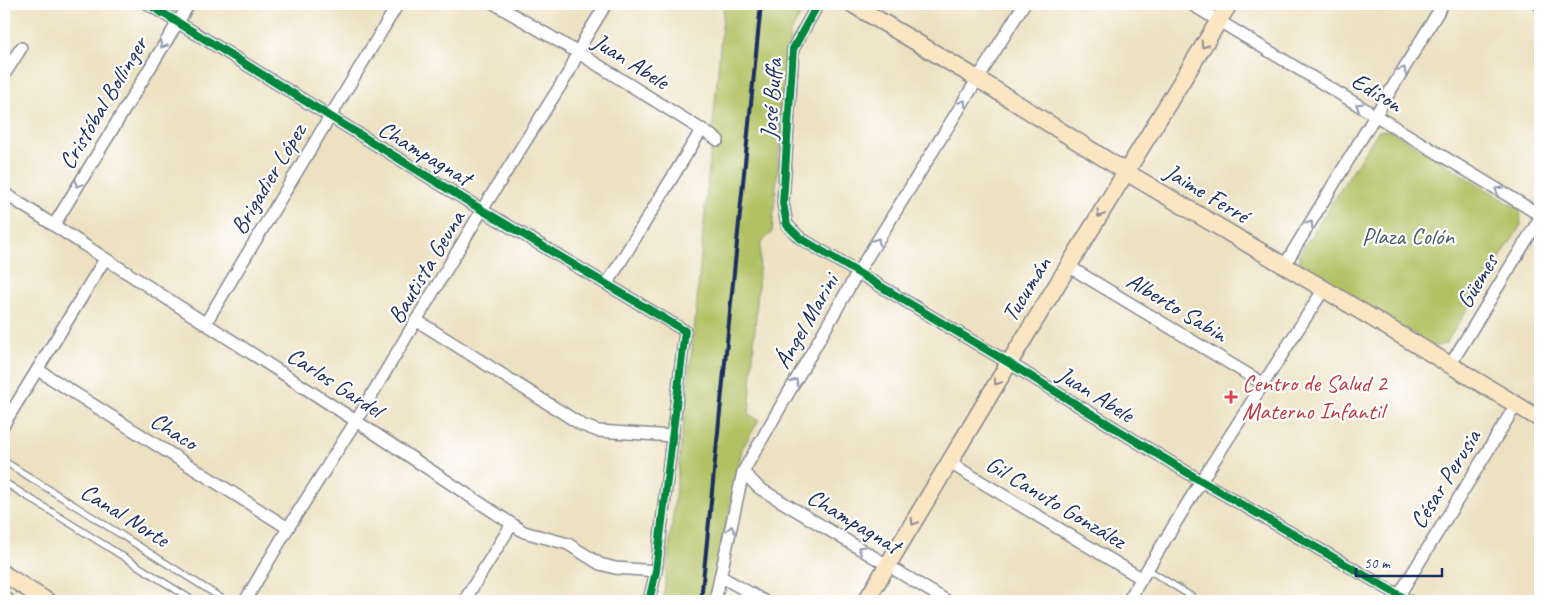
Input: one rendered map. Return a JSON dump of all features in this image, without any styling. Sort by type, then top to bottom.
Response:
[{"type":"street","name":"Champagnat","points":[[148,4],[482,210],[685,331],[673,436]]},
{"type":"street","name":"Cristóbal Bollinger","points":[[54,225],[189,4]]},
{"type":"street","name":"Brigadier López","points":[[205,324],[398,4]]},
{"type":"street","name":"Juan Abele","points":[[495,4],[578,52],[718,140]]},
{"type":"street","name":"Bautista Geuna","points":[[245,601],[482,210],[569,72],[578,52],[606,4]]},
{"type":"street","name":"José Buffa","points":[[783,203],[793,49],[818,4]]},
{"type":"street","name":"Jaime Ferré","points":[[852,4],[978,79],[1126,172],[1540,419]]},
{"type":"street","name":"Ángel Marini","points":[[715,601],[743,472],[858,272],[1024,4]]},
{"type":"street","name":"Edison","points":[[1192,4],[1540,217]]},
{"type":"street","name":"Tucumán","points":[[866,601],[1009,362],[1229,4]]},
{"type":"street","points":[[1284,266],[1442,4]]},
{"type":"street","points":[[4,76],[21,48]]},
{"type":"street","points":[[607,284],[702,129]]},
{"type":"street","name":"Carlos Gardel","points":[[4,193],[356,420],[524,532],[568,544],[600,564],[615,568],[656,571]]},
{"type":"street","name":"Juan Abele","points":[[783,203],[787,225],[800,238],[1009,362],[1201,481],[1397,598],[1409,601]]},
{"type":"street","name":"Güemes","points":[[1450,365],[1540,217]]},
{"type":"street","points":[[4,424],[106,259]]},
{"type":"street","name":"Alberto Sabin","points":[[1068,266],[1264,384]]},
{"type":"street","points":[[1128,601],[1201,481],[1324,289]]},
{"type":"street","points":[[416,320],[582,425],[598,431],[673,436],[656,571],[648,601]]},
{"type":"street","name":"Chaco","points":[[38,370],[288,528]]},
{"type":"street","name":"César Perusia","points":[[1397,598],[1516,405]]},
{"type":"street","name":"Gil Canuto González","points":[[950,463],[1144,574]]},
{"type":"street","name":"Champagnat","points":[[743,472],[759,488],[947,601]]},
{"type":"street","points":[[464,601],[512,524]]},
{"type":"street","points":[[4,574],[47,601]]},
{"type":"street","points":[[720,576],[764,601]]},
{"type":"lane","name":"Canal Norte","points":[[4,461],[226,601]]},
{"type":"lane","name":"Canal Norte","points":[[4,482],[194,601]]},
{"type":"lane","points":[[1144,574],[1199,601]]},
{"type":"green space","points":[[724,4],[807,4],[790,33],[772,232],[761,243],[749,415],[759,420],[742,449],[710,601],[663,601],[695,322]]},
{"type":"green space","name":"Plaza Colón","points":[[1390,130],[1520,210],[1521,225],[1446,343],[1436,347],[1300,266],[1300,253],[1378,131]]},
{"type":"railway","points":[[701,601],[761,4]]},
{"type":"cycle path","points":[[148,4],[482,210],[685,331],[656,571],[649,601]]},
{"type":"cycle path","points":[[818,4],[793,49],[783,203],[787,225],[800,238],[1201,481],[1409,601]]},
{"type":"place","name":"Centro de Salud 2 Materno Infantil","points":[[1231,397]]}]
